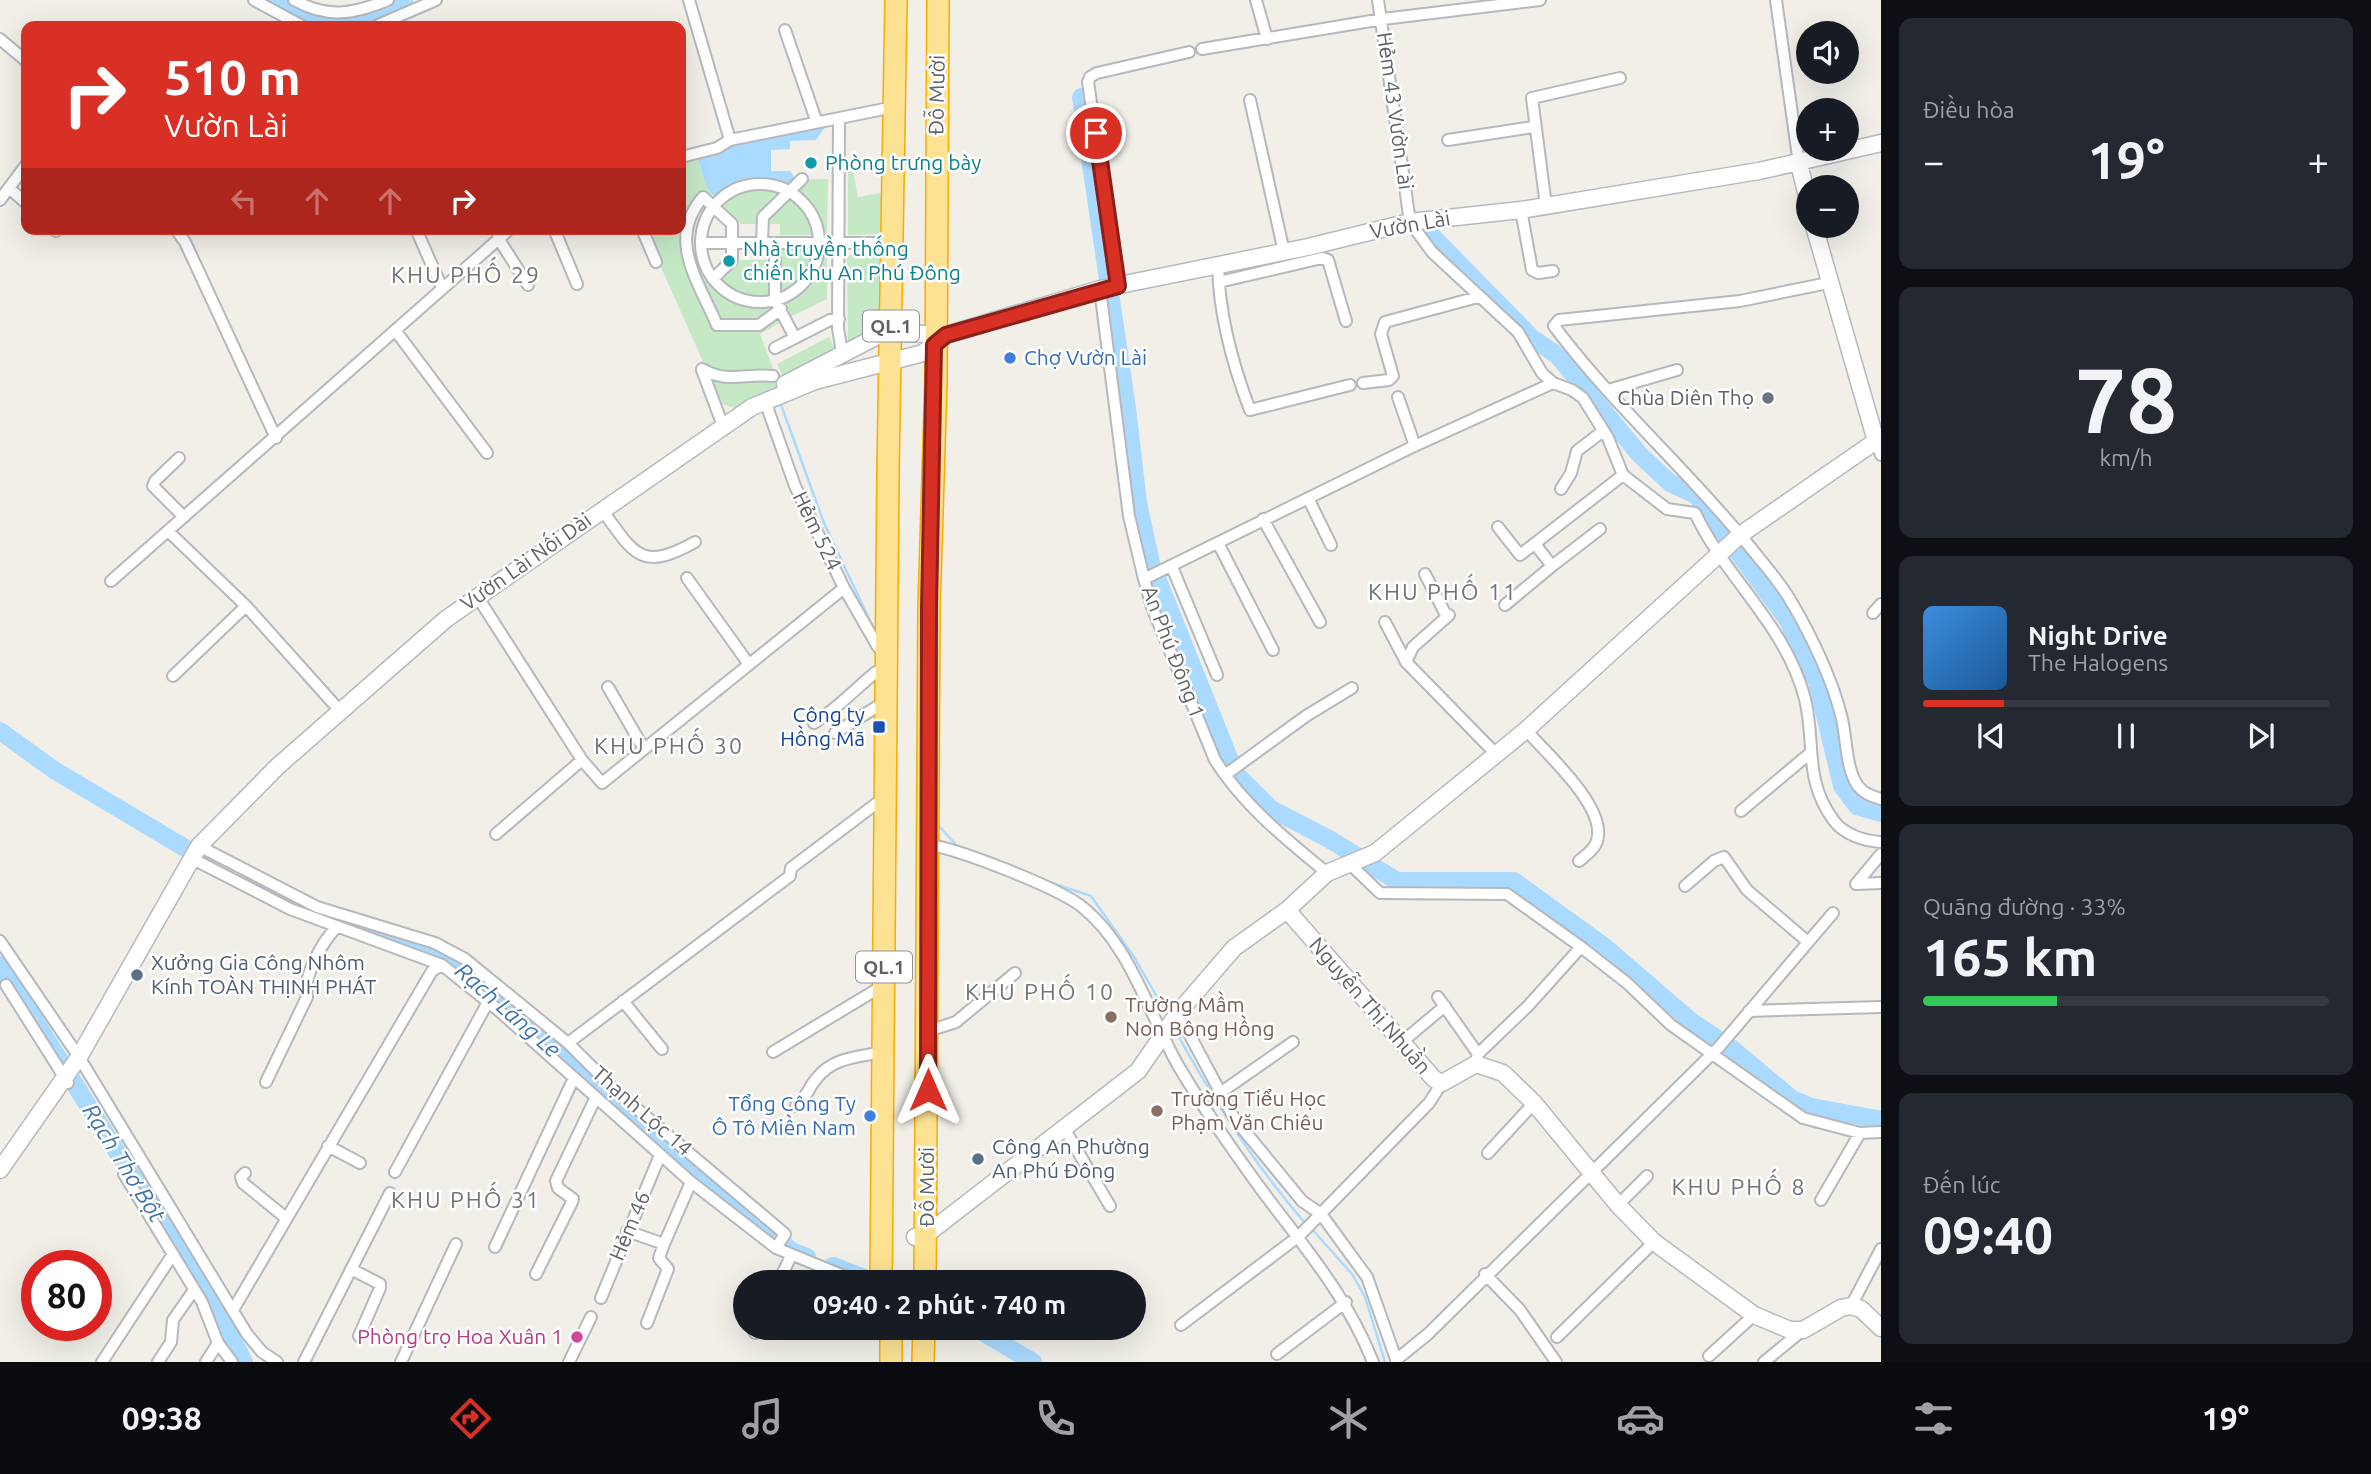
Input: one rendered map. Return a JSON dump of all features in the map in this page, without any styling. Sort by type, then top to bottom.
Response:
[{"type":"highway","name":"Đỗ Mười","points":[[896,0],[892,243],[917,342]]},
{"type":"highway","name":"Đỗ Mười","points":[[908,0],[917,342],[928,1031],[921,1235],[916,1270]]},
{"type":"highway","name":"Đỗ Mười","points":[[892,1270],[890,792],[886,662],[917,342],[925,0]]},
{"type":"highway","name":"Đỗ Mười","points":[[881,1270],[884,985],[890,792],[938,0]]},
{"type":"highway","name":"Đỗ Mười","points":[[923,844],[921,1235],[924,1270]]},
{"type":"highway","points":[[881,1340],[881,1362]]},
{"type":"highway","points":[[891,1340],[891,1362]]},
{"type":"highway","points":[[914,1340],[914,1362]]},
{"type":"highway","points":[[923,1362],[924,1340]]},
{"type":"street","points":[[254,0],[293,21]]},
{"type":"street","points":[[294,0],[317,11],[347,19],[376,2],[388,0]]},
{"type":"street","points":[[388,21],[436,0]]},
{"type":"street","points":[[689,0],[730,140]]},
{"type":"street","points":[[1256,0],[1267,39]]},
{"type":"street","name":"Hẻm 43 Vườn Lài","points":[[1378,0],[1383,19],[1410,222]]},
{"type":"street","points":[[1202,49],[1383,19],[1539,0]]},
{"type":"street","points":[[1776,0],[1801,175]]},
{"type":"street","points":[[785,30],[816,120]]},
{"type":"street","points":[[0,39],[21,57]]},
{"type":"street","name":"An Phú Đông 1","points":[[1189,52],[1097,73],[1090,76],[1088,82],[1129,516],[1148,577],[1152,607],[1228,773],[1258,815],[1327,873]]},
{"type":"street","points":[[1546,206],[1530,102],[1535,96],[1620,78]]},
{"type":"street","points":[[1250,100],[1284,252]]},
{"type":"street","points":[[686,156],[717,148],[730,140],[816,120],[894,107]]},
{"type":"street","points":[[839,124],[839,319],[842,353]]},
{"type":"street","points":[[1448,141],[1533,127]]},
{"type":"street","name":"Vườn Lài","points":[[769,398],[784,385],[842,353],[864,345],[917,342],[1109,288],[1284,252],[1410,222],[1521,210],[1798,164],[1881,143]]},
{"type":"street","points":[[827,161],[840,161]]},
{"type":"street","points":[[0,200],[21,172]]},
{"type":"street","points":[[762,242],[763,217],[802,179]]},
{"type":"street","points":[[713,279],[732,260],[732,224],[714,205],[703,197],[694,207],[685,243],[690,269],[717,325],[759,325],[780,310],[805,281],[816,263],[819,243],[812,216],[789,191],[771,185],[746,185],[729,193],[714,205],[703,228],[701,243],[704,261],[713,279],[737,298],[780,310]]},
{"type":"street","points":[[9,188],[21,199]]},
{"type":"street","points":[[1521,210],[1532,270],[1538,273],[1553,271]]},
{"type":"street","points":[[1410,222],[1432,252],[1518,332],[1542,373],[1553,383],[1573,390],[1583,398],[1603,431],[1622,475],[1667,509],[1695,513],[1720,553],[1760,607],[1795,670],[1809,720],[1809,754],[1814,783],[1833,820],[1851,834],[1867,841],[1881,842]]},
{"type":"street","points":[[179,235],[191,254],[276,438]]},
{"type":"street","points":[[419,235],[442,288]]},
{"type":"street","points":[[111,581],[276,438],[502,235]]},
{"type":"street","points":[[557,235],[577,284]]},
{"type":"street","points":[[645,235],[656,262]]},
{"type":"street","points":[[498,238],[528,285]]},
{"type":"street","points":[[921,1235],[1138,1071],[1171,1023],[1234,948],[1287,910],[1327,873],[1358,860],[1526,730],[1738,538],[1879,448],[1828,283],[1817,238]]},
{"type":"street","points":[[701,243],[892,243]]},
{"type":"street","points":[[775,243],[780,310],[795,338]]},
{"type":"street","points":[[1219,282],[1322,258],[1331,266],[1346,321]]},
{"type":"street","points":[[1218,265],[1233,366],[1250,410],[1350,385]]},
{"type":"street","points":[[1828,283],[1740,301],[1555,322],[1559,332],[1608,390],[1668,457],[1709,495],[1738,538],[1778,582],[1807,630],[1837,698],[1847,736],[1852,773],[1858,787],[1868,795],[1881,799]]},
{"type":"street","points":[[1363,383],[1389,380],[1393,376],[1381,334],[1385,322],[1478,297]]},
{"type":"street","points":[[775,348],[830,320],[839,319]]},
{"type":"street","points":[[396,330],[487,453]]},
{"type":"street","name":"Vườn Lài Nối Dài","points":[[0,1170],[70,1071],[194,853],[278,766],[477,596],[723,426],[769,398],[917,342]]},
{"type":"street","points":[[723,426],[702,369],[722,379],[747,374],[773,376]]},
{"type":"street","points":[[1608,390],[1677,370]]},
{"type":"street","points":[[1148,577],[1415,446],[1553,383]]},
{"type":"street","points":[[1398,397],[1415,446]]},
{"type":"street","name":"Hẻm 524","points":[[769,398],[794,486],[844,588],[886,662]]},
{"type":"street","points":[[1561,489],[1571,473],[1577,451],[1603,431]]},
{"type":"street","points":[[178,458],[153,486],[184,517]]},
{"type":"street","points":[[1498,527],[1520,555],[1622,475]]},
{"type":"street","points":[[1308,498],[1331,545]]},
{"type":"street","points":[[602,510],[636,553],[648,557],[672,555],[695,542]]},
{"type":"street","points":[[1264,519],[1320,622]]},
{"type":"street","points":[[1505,605],[1600,529]]},
{"type":"street","points":[[168,531],[246,606],[341,712]]},
{"type":"street","points":[[1218,543],[1273,650]]},
{"type":"street","points":[[1535,544],[1552,566]]},
{"type":"street","points":[[1169,569],[1217,675]]},
{"type":"street","points":[[1406,662],[1413,647],[1448,616],[1424,574]]},
{"type":"street","points":[[687,578],[748,663]]},
{"type":"street","points":[[477,596],[582,761],[602,783],[844,588]]},
{"type":"street","points":[[1873,613],[1881,604]]},
{"type":"street","points":[[173,676],[246,606]]},
{"type":"street","points":[[1385,622],[1406,662],[1496,754]]},
{"type":"street","points":[[814,723],[832,712],[845,697],[886,662]]},
{"type":"street","points":[[608,687],[644,749]]},
{"type":"street","points":[[1228,773],[1307,716],[1352,688]]},
{"type":"street","points":[[835,733],[886,701]]},
{"type":"street","points":[[1526,730],[1586,798],[1593,812],[1598,838],[1594,848],[1579,861]]},
{"type":"street","points":[[1741,811],[1809,754]]},
{"type":"street","points":[[496,834],[582,761]]},
{"type":"street","points":[[568,1043],[790,876],[791,868],[890,792]]},
{"type":"street","points":[[923,844],[954,849],[1059,893],[1082,906],[1117,944],[1220,1093],[1234,1118],[1367,1277],[1397,1361],[1428,1334],[1716,1049],[1833,913]]},
{"type":"street","name":"Thạnh Lộc 14","points":[[194,853],[290,909],[442,965],[492,1005],[573,1080],[691,1182],[776,1248],[827,1270]]},
{"type":"street","name":"Thạnh Lộc 14","points":[[194,853],[317,907],[435,943],[465,959],[568,1043],[616,1091],[785,1234],[776,1248]]},
{"type":"street","points":[[1881,854],[1856,884],[1881,883]]},
{"type":"street","points":[[1685,886],[1714,861],[1724,857],[1747,890],[1808,942]]},
{"type":"street","points":[[1358,860],[1380,893],[1507,894],[1627,983],[1671,1026],[1716,1049],[1803,1118],[1860,1133],[1881,1132]]},
{"type":"street","name":"Nguyễn Thị Nhuần","points":[[1287,910],[1434,1079],[1442,1083],[1477,1059]]},
{"type":"street","points":[[266,1082],[307,997],[304,987],[325,944],[337,927]]},
{"type":"street","points":[[0,941],[70,1071]]},
{"type":"street","points":[[1477,1059],[1581,947]]},
{"type":"street","points":[[233,1310],[432,971],[442,965]]},
{"type":"street","points":[[928,1031],[956,1022],[1014,973]]},
{"type":"street","points":[[6,985],[148,1173],[262,1352],[277,1362]]},
{"type":"street","points":[[773,1052],[884,985]]},
{"type":"street","points":[[395,1172],[492,1005],[510,995]]},
{"type":"street","points":[[1438,997],[1477,1059],[1503,1073],[1534,1103],[1618,1205],[1654,1242],[1754,1315],[1790,1330],[1803,1330]]},
{"type":"street","points":[[623,1001],[662,1049]]},
{"type":"street","points":[[1402,1042],[1446,1006]]},
{"type":"street","points":[[1749,1011],[1881,1007]]},
{"type":"street","points":[[1171,1023],[1179,1066],[1237,1154],[1300,1235],[1346,1302],[1373,1362]]},
{"type":"street","points":[[1220,1093],[1293,1042]]},
{"type":"street","points":[[796,1106],[811,1093],[814,1080],[842,1058],[883,1052]]},
{"type":"street","points":[[495,1247],[573,1080]]},
{"type":"street","points":[[1181,1325],[1300,1235],[1429,1103],[1442,1083]]},
{"type":"street","points":[[536,1274],[572,1202],[573,1199],[558,1188],[556,1181],[595,1099]]},
{"type":"street","points":[[1488,1153],[1534,1103]]},
{"type":"street","points":[[1064,1128],[1110,1206]]},
{"type":"street","points":[[1821,1200],[1860,1133]]},
{"type":"street","points":[[328,1146],[360,1163]]},
{"type":"street","name":"Hẻm 46","points":[[601,1298],[660,1155]]},
{"type":"street","points":[[131,1186],[148,1173]]},
{"type":"street","points":[[245,1173],[242,1177],[243,1183],[286,1218]]},
{"type":"street","points":[[124,1174],[194,1290],[218,1343],[233,1362]]},
{"type":"street","points":[[1618,1205],[1647,1176]]},
{"type":"street","points":[[646,1323],[668,1269],[659,1258],[691,1182]]},
{"type":"street","points":[[304,1362],[390,1193]]},
{"type":"street","points":[[161,1236],[179,1223]]},
{"type":"street","points":[[627,1231],[664,1244]]},
{"type":"street","points":[[1557,1337],[1654,1242]]},
{"type":"street","points":[[401,1362],[456,1244]]},
{"type":"street","points":[[1851,1306],[1881,1249]]},
{"type":"street","points":[[102,1362],[173,1254]]},
{"type":"street","points":[[784,1270],[790,1256]]},
{"type":"street","points":[[351,1269],[380,1284],[359,1336]]},
{"type":"street","points":[[1485,1275],[1520,1310],[1556,1362]]},
{"type":"street","points":[[158,1362],[171,1342],[173,1320],[194,1290]]},
{"type":"street","points":[[1277,1354],[1346,1302]]},
{"type":"street","points":[[1764,1362],[1803,1330],[1840,1308],[1851,1306],[1861,1309],[1881,1328]]},
{"type":"street","points":[[1709,1356],[1754,1315]]},
{"type":"street","points":[[569,1362],[591,1317]]},
{"type":"street","points":[[206,1362],[218,1343]]},
{"type":"green space","points":[[697,156],[706,186],[713,195],[705,203],[709,208],[702,214],[696,207],[688,221],[696,277],[702,271],[709,283],[713,279],[718,282],[741,260],[771,260],[783,321],[760,334],[774,371],[723,377],[705,366],[647,235],[686,235],[686,159]]},
{"type":"green space","points":[[848,162],[851,162],[858,197],[886,192],[886,234],[848,235]]},
{"type":"green space","points":[[809,179],[828,179],[827,235],[780,235],[780,224],[767,224],[767,219]]},
{"type":"green space","points":[[765,184],[784,189],[758,215],[758,224],[741,224],[718,201],[734,190]]},
{"type":"green space","points":[[780,250],[827,250],[827,299],[790,317],[780,299]]},
{"type":"green space","points":[[854,252],[885,252],[884,328],[848,344],[847,257]]},
{"type":"green space","points":[[829,337],[836,351],[784,378],[777,364]]},
{"type":"green space","points":[[708,374],[772,379],[777,387],[741,411],[723,404]]},
{"type":"water","points":[[828,123],[816,140],[790,141],[790,149],[771,150],[771,171],[790,171],[795,178],[784,189],[749,185],[725,195],[718,201],[706,186],[697,156],[737,141]]},
{"type":"waterway","points":[[266,0],[309,21]]},
{"type":"waterway","points":[[343,21],[404,0]]},
{"type":"waterway","points":[[1081,97],[1127,408],[1138,503],[1151,563],[1235,773],[1271,809],[1329,839],[1397,881],[1514,881],[1605,947],[1692,1022],[1731,1048],[1792,1099],[1812,1107],[1881,1120]]},
{"type":"waterway","points":[[1426,230],[1531,337],[1558,356],[1640,455],[1670,483],[1696,495],[1787,619],[1817,682],[1842,786],[1857,806],[1881,813]]},
{"type":"waterway","points":[[780,402],[824,523],[876,634]]},
{"type":"waterway","name":"Rạch Láng Le","points":[[0,731],[54,770],[207,861]]},
{"type":"waterway","points":[[938,825],[959,848]]},
{"type":"waterway","points":[[976,853],[1002,863]]},
{"type":"waterway","points":[[1037,878],[1091,896],[1134,957],[1168,1016]]},
{"type":"waterway","name":"Rạch Láng Le","points":[[251,884],[312,912],[423,947],[456,964],[691,1171],[792,1251],[807,1257]]},
{"type":"waterway","name":"Rạch Thợ Bột","points":[[0,965],[225,1324],[244,1362]]},
{"type":"waterway","points":[[1174,1028],[1234,1129],[1305,1223]]},
{"type":"waterway","points":[[1310,1227],[1352,1274],[1365,1297],[1385,1362]]},
{"type":"waterway","name":"Rạch Láng Le","points":[[833,1266],[843,1270]]},
{"type":"waterway","name":"Rạch Láng Le","points":[[996,1340],[1033,1362]]},
{"type":"place","name":"Phòng trưng bày","points":[[811,163]]},
{"type":"place","name":"Nhà truyền thống chiến khu An Phú Đông","points":[[729,261]]},
{"type":"place","name":"Chợ Vườn Lài","points":[[1010,358]]},
{"type":"place","name":"Chùa Diên Thọ","points":[[1768,398]]},
{"type":"place","name":"Công ty Hồng Mã","points":[[879,727]]},
{"type":"place","name":"Xưởng Gia Công Nhôm Kính TOÀN THỊNH PHÁT","points":[[137,975]]},
{"type":"place","name":"Trường Mầm Non Bông Hồng","points":[[1111,1017]]},
{"type":"place","name":"Trường Tiểu Học Phạm Văn Chiêu","points":[[1157,1111]]},
{"type":"place","name":"Tổng Công Ty Ô Tô Miền Nam","points":[[870,1116]]},
{"type":"place","name":"Công An Phường An Phú Đông","points":[[978,1159]]},
{"type":"place","name":"Phòng trọ Hoa Xuân 1","points":[[577,1337]]},
{"type":"district","name":"KHU PHỐ 29","points":[[466,275]]},
{"type":"district","name":"KHU PHỐ 11","points":[[1443,592]]},
{"type":"district","name":"KHU PHỐ 30","points":[[669,746]]},
{"type":"district","name":"KHU PHỐ 10","points":[[1040,992]]},
{"type":"district","name":"KHU PHỐ 8","points":[[1739,1187]]},
{"type":"district","name":"KHU PHỐ 31","points":[[466,1200]]},
{"type":"route","points":[[928,1090],[929,609],[936,380],[934,345],[946,335],[1118,286],[1096,133]]}]
